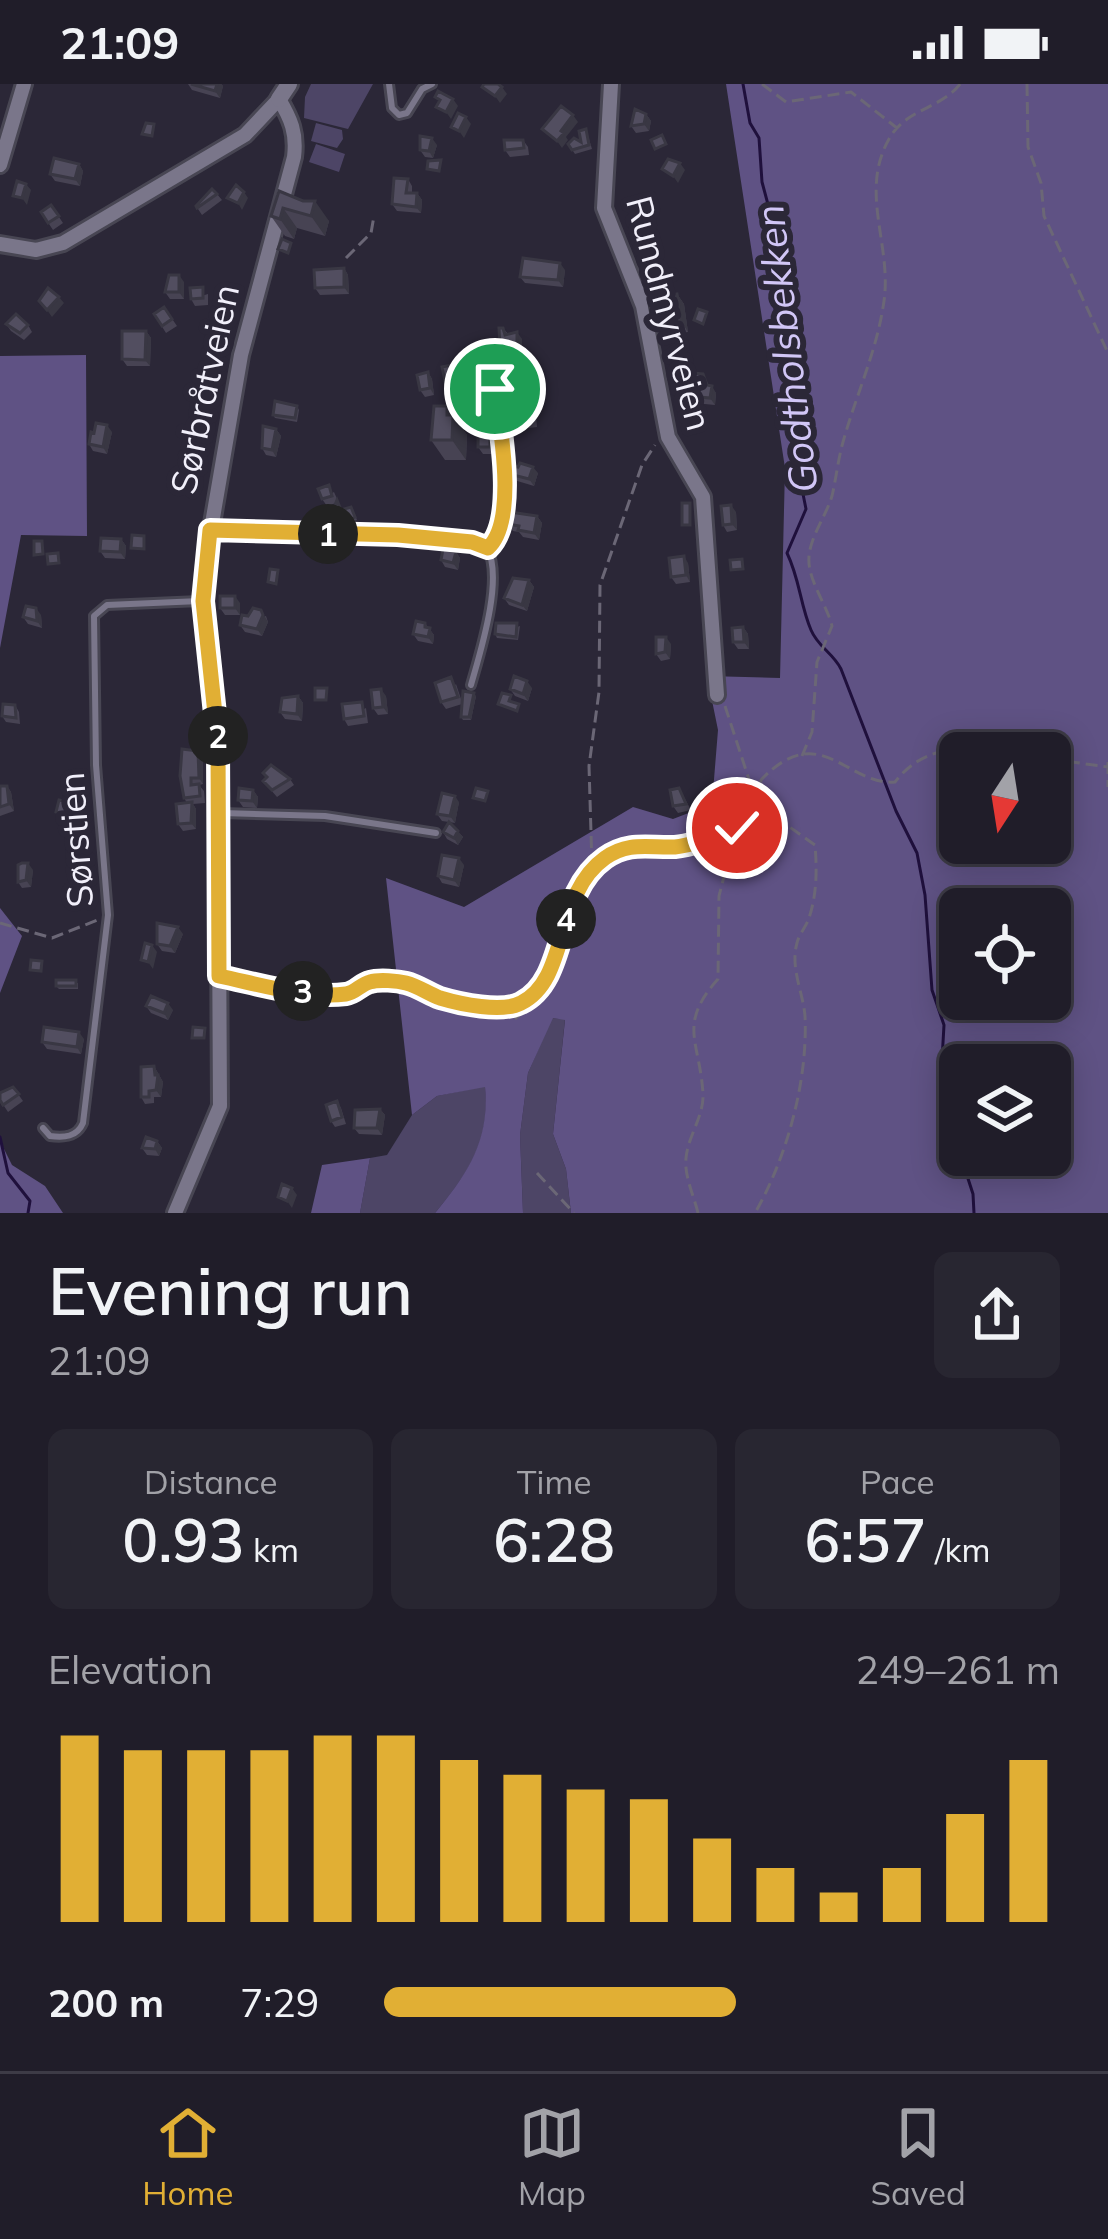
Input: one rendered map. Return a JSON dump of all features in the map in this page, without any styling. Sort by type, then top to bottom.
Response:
[{"type":"street","points":[[0,165],[24,84]]},
{"type":"street","name":"Rundmyrveien","points":[[611,84],[604,208],[643,307],[668,437],[703,497],[717,695]]},
{"type":"street","points":[[0,244],[36,250],[73,238],[245,135],[284,92]]},
{"type":"street","name":"Sørbråtveien","points":[[175,1213],[220,1106],[216,714],[203,601],[210,530],[242,355],[294,157],[294,129],[284,92]]},
{"type":"lane","points":[[389,84],[392,108],[399,116],[432,84]]},
{"type":"lane","points":[[488,548],[498,533],[504,460],[492,369]]},
{"type":"lane","points":[[210,530],[398,535],[472,542],[488,548]]},
{"type":"lane","points":[[471,686],[490,602],[493,563],[488,548]]},
{"type":"lane","name":"Sørstien","points":[[44,1128],[50,1136],[64,1137],[77,1132],[82,1123],[108,915],[96,765],[94,616],[101,607],[113,604],[203,601]]},
{"type":"lane","points":[[218,813],[325,816],[436,833]]},
{"type":"path","points":[[762,84],[786,102],[851,92],[897,128]]},
{"type":"path","points":[[802,756],[812,732],[820,654],[832,626],[809,556],[831,499],[884,302],[886,268],[875,219],[875,175],[889,138],[908,115],[952,94],[960,84]]},
{"type":"path","points":[[1027,84],[1028,147],[1040,183],[1043,217],[1108,353]]},
{"type":"path","points":[[346,258],[371,233],[374,216]]},
{"type":"path","points":[[592,868],[589,766],[599,692],[600,585],[642,465],[660,437]]},
{"type":"path","points":[[717,695],[758,804],[815,844],[817,864],[809,918],[796,944],[805,1048],[777,1172],[755,1213]]},
{"type":"path","points":[[698,1213],[686,1170],[686,1153],[703,1096],[692,1019],[718,979],[719,896],[737,828],[758,804],[761,780],[782,762],[824,755],[879,783],[895,782],[919,758],[939,750]]},
{"type":"path","points":[[1071,761],[1108,765],[1108,787]]},
{"type":"path","points":[[515,1019],[534,997],[556,955],[570,902],[592,868],[619,849],[641,844],[677,847],[737,828]]},
{"type":"path","points":[[0,923],[52,938],[108,915]]},
{"type":"path","points":[[219,976],[287,990],[349,994],[371,981],[406,983],[472,1005],[518,1006],[534,997]]},
{"type":"path","points":[[537,1173],[574,1213]]},
{"type":"shaded area","points":[[311,84],[373,84],[348,129],[304,118]]},
{"type":"shaded area","points":[[726,84],[1108,84],[1108,1213],[571,1213],[566,1169],[553,1134],[565,1020],[553,1018],[528,1073],[520,1135],[523,1213],[435,1213],[474,1156],[484,1124],[485,1087],[437,1096],[412,1115],[386,878],[464,907],[633,807],[673,819],[712,804],[718,730],[707,676],[780,678],[785,468]]},
{"type":"shaded area","points":[[316,123],[342,130],[337,148],[311,141]]},
{"type":"shaded area","points":[[316,144],[345,154],[339,172],[309,162]]},
{"type":"shaded area","points":[[86,355],[87,536],[21,535],[0,648],[0,356]]},
{"type":"shaded area","points":[[0,908],[22,936],[0,993]]},
{"type":"shaded area","points":[[552,1018],[565,1019],[553,1134],[566,1169],[571,1213],[523,1213],[520,1135],[528,1073]]},
{"type":"shaded area","points":[[485,1086],[481,1140],[458,1184],[435,1213],[360,1213],[370,1158],[387,1155],[412,1115],[437,1096]]},
{"type":"shaded area","points":[[0,1141],[12,1165],[45,1186],[63,1213],[0,1213]]},
{"type":"shaded area","points":[[370,1158],[360,1213],[311,1213],[322,1165]]},
{"type":"building","points":[[191,84],[217,84],[215,91]]},
{"type":"building","points":[[484,84],[498,84],[502,87],[495,96]]},
{"type":"building","points":[[438,91],[453,99],[446,112],[436,107]]},
{"type":"building","points":[[561,106],[573,115],[557,141],[542,129]]},
{"type":"building","points":[[635,109],[646,114],[644,124],[631,126]]},
{"type":"building","points":[[458,113],[466,117],[459,131],[451,127]]},
{"type":"building","points":[[146,123],[154,124],[152,136],[142,134]]},
{"type":"building","points":[[586,129],[589,145],[572,150],[568,144],[574,138],[581,142],[579,131]]},
{"type":"building","points":[[662,135],[666,144],[655,149],[651,140]]},
{"type":"building","points":[[420,136],[432,138],[429,151],[420,150]]},
{"type":"building","points":[[504,140],[523,140],[524,148],[505,150]]},
{"type":"building","points":[[54,158],[79,164],[75,179],[50,174]]},
{"type":"building","points":[[668,159],[680,163],[673,176],[662,169]]},
{"type":"building","points":[[441,160],[439,171],[427,169],[428,161]]},
{"type":"building","points":[[394,178],[408,179],[406,193],[417,193],[416,207],[392,204]]},
{"type":"building","points":[[17,181],[26,184],[22,198],[13,196]]},
{"type":"building","points":[[236,185],[244,192],[238,203],[227,198]]},
{"type":"building","points":[[212,189],[217,194],[197,208],[196,206]]},
{"type":"building","points":[[279,191],[315,201],[311,216],[283,208],[280,219],[271,216]]},
{"type":"building","points":[[51,205],[59,216],[48,223],[41,212]]},
{"type":"building","points":[[282,239],[291,243],[288,253],[278,249]]},
{"type":"building","points":[[523,258],[560,263],[558,280],[520,277]]},
{"type":"building","points":[[344,268],[344,287],[315,288],[314,270]]},
{"type":"building","points":[[169,275],[179,275],[179,292],[165,292]]},
{"type":"building","points":[[203,287],[203,298],[191,299],[190,288]]},
{"type":"building","points":[[48,288],[59,297],[47,310],[39,301]]},
{"type":"building","points":[[677,294],[681,321],[653,326],[648,298]]},
{"type":"building","points":[[164,307],[172,319],[162,326],[154,314]]},
{"type":"building","points":[[698,309],[707,312],[703,324],[694,320]]},
{"type":"building","points":[[16,314],[28,325],[20,333],[6,324]]},
{"type":"building","points":[[499,328],[505,335],[517,332],[517,345],[500,348]]},
{"type":"building","points":[[122,331],[146,331],[145,360],[122,359]]},
{"type":"building","points":[[461,363],[461,381],[445,381],[442,367]]},
{"type":"building","points":[[533,371],[534,383],[520,384],[519,372]]},
{"type":"building","points":[[428,372],[430,388],[420,390],[417,375]]},
{"type":"building","points":[[692,373],[703,374],[712,386],[710,398],[689,396]]},
{"type":"building","points":[[275,401],[297,406],[295,418],[273,415]]},
{"type":"building","points":[[525,404],[531,408],[532,420],[507,423],[506,410]]},
{"type":"building","points":[[434,406],[447,406],[447,415],[453,415],[452,440],[431,440]]},
{"type":"building","points":[[96,423],[107,425],[103,447],[89,444]]},
{"type":"building","points":[[263,426],[276,429],[272,450],[262,448]]},
{"type":"building","points":[[478,432],[490,432],[490,447],[478,447]]},
{"type":"building","points":[[511,466],[533,467],[529,479],[509,474]]},
{"type":"building","points":[[329,485],[332,496],[322,499],[318,489]]},
{"type":"building","points":[[337,500],[341,510],[351,507],[355,517],[344,521],[340,512],[331,515]]},
{"type":"building","points":[[682,503],[690,503],[690,525],[682,525]]},
{"type":"building","points":[[731,505],[732,524],[723,525],[721,506]]},
{"type":"building","points":[[510,512],[537,516],[534,533],[508,524]]},
{"type":"building","points":[[132,535],[144,536],[144,549],[131,548]]},
{"type":"building","points":[[101,538],[121,539],[120,552],[100,551]]},
{"type":"building","points":[[34,541],[42,541],[43,554],[34,555]]},
{"type":"building","points":[[443,549],[456,552],[453,563],[441,560]]},
{"type":"building","points":[[58,553],[59,563],[48,564],[47,554]]},
{"type":"building","points":[[684,556],[686,575],[671,577],[669,558]]},
{"type":"building","points":[[742,559],[743,569],[731,570],[730,560]]},
{"type":"building","points":[[270,569],[278,570],[276,584],[268,582]]},
{"type":"building","points":[[513,578],[529,580],[522,605],[504,598]]},
{"type":"building","points":[[220,596],[235,596],[235,608],[220,608]]},
{"type":"building","points":[[26,606],[36,608],[37,621],[23,617]]},
{"type":"building","points":[[253,608],[263,615],[257,629],[240,625],[242,615],[248,616]]},
{"type":"building","points":[[416,621],[430,628],[428,637],[413,634]]},
{"type":"building","points":[[496,623],[517,623],[516,637],[495,634]]},
{"type":"building","points":[[743,627],[744,642],[733,642],[732,628]]},
{"type":"building","points":[[656,637],[666,637],[665,652],[656,654]]},
{"type":"building","points":[[514,676],[527,681],[523,694],[510,689]]},
{"type":"building","points":[[451,677],[458,697],[441,702],[435,683]]},
{"type":"building","points":[[315,688],[327,688],[326,700],[315,700]]},
{"type":"building","points":[[381,689],[383,707],[373,708],[371,690]]},
{"type":"building","points":[[463,691],[474,693],[469,717],[461,717]]},
{"type":"building","points":[[502,693],[519,704],[517,711],[498,704]]},
{"type":"building","points":[[298,696],[297,714],[280,712],[282,698]]},
{"type":"building","points":[[362,702],[364,716],[344,719],[342,704]]},
{"type":"building","points":[[3,704],[15,705],[16,718],[2,716]]},
{"type":"building","points":[[182,749],[198,751],[199,778],[191,778],[191,785],[199,784],[200,796],[184,798]]},
{"type":"building","points":[[271,765],[290,779],[272,790],[263,781]]},
{"type":"building","points":[[0,786],[7,786],[9,804],[0,807]]},
{"type":"building","points":[[239,788],[253,790],[252,801],[238,800]]},
{"type":"building","points":[[476,788],[488,791],[485,801],[473,798]]},
{"type":"building","points":[[679,788],[686,804],[673,806],[670,790]]},
{"type":"building","points":[[442,793],[455,796],[450,816],[437,814]]},
{"type":"building","points":[[59,800],[69,802],[67,815],[56,812]]},
{"type":"building","points":[[192,802],[191,823],[178,824],[176,804]]},
{"type":"building","points":[[449,822],[458,831],[454,838],[443,832]]},
{"type":"building","points":[[442,855],[459,858],[454,880],[438,876]]},
{"type":"building","points":[[28,863],[26,880],[18,882],[18,865]]},
{"type":"building","points":[[157,923],[178,927],[170,946],[157,944]]},
{"type":"building","points":[[145,943],[152,945],[148,962],[141,960]]},
{"type":"building","points":[[31,960],[42,961],[41,971],[30,970]]},
{"type":"building","points":[[56,980],[76,980],[76,986],[56,986]]},
{"type":"building","points":[[151,996],[168,1003],[164,1013],[146,1006]]},
{"type":"building","points":[[44,1027],[79,1032],[77,1047],[42,1042]]},
{"type":"building","points":[[193,1027],[205,1028],[204,1038],[192,1038]]},
{"type":"building","points":[[154,1066],[156,1090],[141,1097],[141,1067]]},
{"type":"building","points":[[13,1087],[19,1094],[3,1105],[0,1093]]},
{"type":"building","points":[[337,1101],[342,1117],[331,1121],[326,1105]]},
{"type":"building","points":[[380,1109],[377,1128],[354,1128],[355,1110]]},
{"type":"building","points":[[146,1137],[157,1141],[155,1149],[142,1148]]},
{"type":"building","points":[[282,1184],[292,1188],[287,1201],[278,1197]]},
{"type":"waterway","name":"Godtholsbekken","points":[[743,84],[750,123],[759,138],[762,182],[783,261],[775,293],[775,324],[799,430],[796,459],[806,509],[787,553],[811,630],[841,669],[917,853],[932,990],[944,1025],[943,1044]]},
{"type":"waterway","points":[[0,1137],[8,1173],[30,1201],[28,1213]]},
{"type":"waterway","name":"Godtholsbekken","points":[[967,1176],[974,1213]]},
{"type":"route","points":[[495,389],[505,487],[498,533],[488,548],[472,542],[398,535],[210,530],[203,601],[218,742],[219,976],[287,990],[349,994],[371,981],[406,983],[472,1005],[518,1006],[534,997],[544,980],[570,902],[592,868],[619,849],[641,844],[677,847],[737,828]]}]
